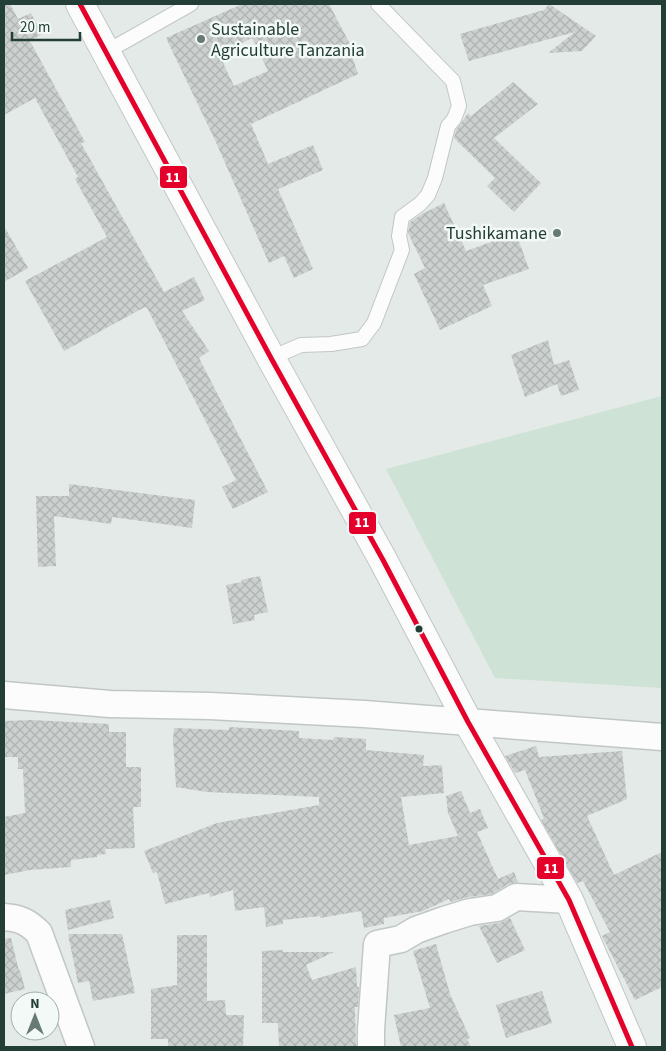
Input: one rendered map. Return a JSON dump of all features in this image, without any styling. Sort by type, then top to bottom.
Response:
[{"type":"street","points":[[80,4],[271,358],[383,560],[468,722],[569,900],[632,1047]]},
{"type":"street","points":[[4,695],[110,704],[210,706],[364,714],[662,738]]},
{"type":"street","points":[[371,1047],[377,944],[401,939],[416,930],[453,917],[497,908],[516,897],[569,900]]},
{"type":"street","points":[[4,917],[19,918],[30,924],[39,933],[81,1047]]},
{"type":"lane","points":[[106,52],[190,4]]},
{"type":"lane","points":[[271,358],[301,345],[331,344],[362,339],[374,323],[402,250],[399,236],[402,217],[420,204],[428,195],[435,178],[448,126],[454,119],[459,106],[452,82],[378,4]]},
{"type":"green space","points":[[662,396],[662,688],[495,678],[386,469]]},
{"type":"building","points":[[4,4],[10,4],[18,19],[31,13],[42,34],[30,41],[85,142],[81,143],[164,292],[194,277],[205,300],[182,311],[209,351],[199,358],[268,492],[233,509],[222,487],[236,480],[147,308],[145,307],[64,351],[25,281],[107,237],[75,179],[78,177],[35,98],[4,115]]},
{"type":"building","points":[[242,4],[329,4],[350,44],[348,44],[358,74],[251,124],[268,164],[313,145],[323,170],[278,189],[313,269],[294,278],[284,256],[269,263],[215,140],[166,38]],"holes":[[[252,38],[268,71],[234,86],[219,54]]]},
{"type":"building","points":[[549,4],[596,36],[582,51],[548,53],[575,32],[469,61],[460,34],[544,10]]},
{"type":"building","points":[[513,82],[538,104],[494,138],[541,183],[514,212],[487,186],[495,178],[454,138],[456,130],[468,113],[471,116]]},
{"type":"building","points":[[444,203],[466,251],[516,233],[529,269],[483,285],[492,306],[440,330],[414,274],[425,268],[408,233],[410,222]]},
{"type":"building","points":[[4,226],[28,268],[4,282]]},
{"type":"building","points":[[548,340],[554,365],[569,360],[579,390],[561,396],[557,384],[525,397],[511,355]]},
{"type":"building","points":[[69,484],[195,500],[192,528],[112,517],[111,524],[54,516],[56,566],[38,567],[36,496],[69,496]]},
{"type":"building","points":[[260,576],[268,612],[254,615],[255,620],[233,624],[226,585]]},
{"type":"building","points":[[32,720],[109,724],[109,732],[126,732],[126,767],[141,767],[141,807],[133,807],[135,848],[105,849],[106,854],[97,855],[97,857],[71,860],[71,867],[30,870],[4,875],[4,817],[25,813],[23,769],[18,769],[18,757],[4,757],[4,721]]},
{"type":"building","points":[[229,727],[299,731],[299,738],[333,740],[334,737],[366,739],[366,750],[424,755],[423,766],[442,765],[444,793],[401,797],[409,845],[458,836],[448,813],[446,796],[461,791],[470,813],[480,809],[488,828],[477,832],[498,879],[514,872],[518,882],[508,884],[492,894],[468,897],[451,902],[449,899],[423,911],[384,918],[384,924],[364,928],[361,911],[320,918],[320,916],[283,920],[283,924],[266,927],[264,907],[235,911],[233,890],[210,897],[209,893],[165,904],[157,872],[153,873],[144,851],[217,823],[319,805],[319,797],[207,792],[176,787],[174,728],[229,730]]},
{"type":"building","points":[[536,746],[539,757],[622,751],[627,799],[587,816],[614,875],[662,852],[662,987],[635,1000],[602,936],[610,932],[583,881],[577,883],[541,820],[544,818],[525,770],[515,773],[505,756]]},
{"type":"building","points":[[110,900],[114,918],[68,930],[65,910]]},
{"type":"building","points":[[510,918],[525,950],[497,963],[479,926],[499,923]]},
{"type":"building","points":[[68,934],[122,934],[135,993],[93,1001],[89,981],[78,983]]},
{"type":"building","points":[[177,935],[207,935],[207,1001],[225,1000],[226,1015],[244,1015],[243,1047],[168,1047],[168,1039],[151,1039],[151,989],[177,985]]},
{"type":"building","points":[[11,938],[25,989],[10,991],[4,994],[4,939]]},
{"type":"building","points":[[436,944],[450,994],[470,1038],[467,1039],[471,1047],[401,1047],[394,1015],[430,1008],[413,951]]},
{"type":"building","points":[[283,950],[283,952],[334,952],[306,965],[312,980],[356,967],[357,987],[359,987],[358,1007],[355,1007],[356,1047],[279,1047],[278,1023],[262,1023],[262,951]]},
{"type":"building","points":[[542,991],[552,1023],[506,1038],[496,1005]]},
{"type":"transit line","name":"11","points":[[80,4],[271,358],[383,560],[468,722],[569,900],[632,1047]]},
{"type":"place","name":"Sustainable Agriculture Tanzania","points":[[201,39]]},
{"type":"place","name":"Tushikamane","points":[[557,233]]}]
